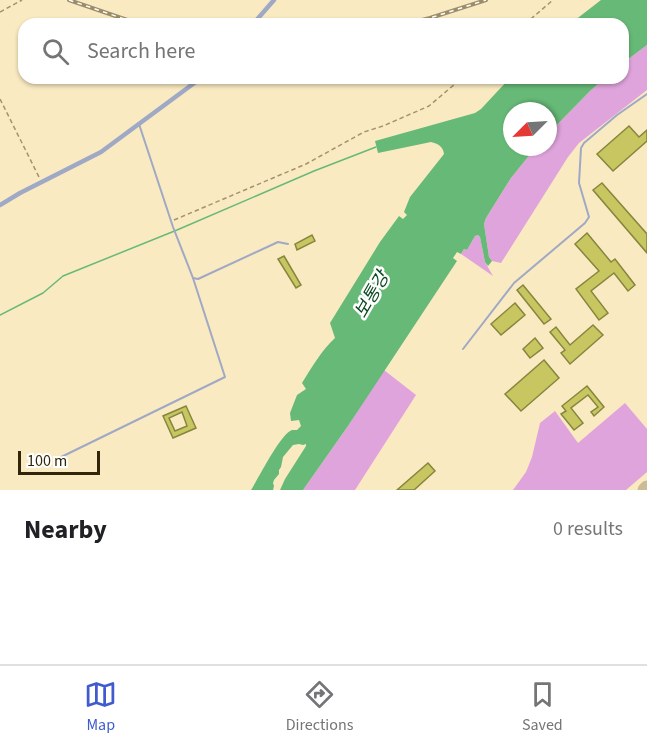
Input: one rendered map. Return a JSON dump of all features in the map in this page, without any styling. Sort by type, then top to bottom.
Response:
[{"type":"street","points":[[258,18],[274,0]]},
{"type":"street","points":[[0,205],[101,152],[193,84]]},
{"type":"lane","points":[[463,349],[514,284],[585,223],[589,216],[579,183],[581,148],[617,115],[647,94]]},
{"type":"lane","points":[[55,460],[225,377],[139,124]]},
{"type":"lane","points":[[193,278],[198,279],[278,242],[288,244]]},
{"type":"path","points":[[0,12],[22,0]]},
{"type":"path","points":[[532,18],[553,0]]},
{"type":"path","points":[[171,222],[306,164],[364,132],[429,106],[455,84]]},
{"type":"path","points":[[0,99],[41,182]]},
{"type":"shaded area","points":[[647,45],[647,90],[579,143],[501,263],[492,261],[489,257],[484,224],[511,178],[529,156],[557,156],[557,125],[598,84],[629,84],[629,58]]},
{"type":"shaded area","points":[[478,235],[485,262],[493,276],[461,254],[464,249],[467,250],[475,236]]},
{"type":"shaded area","points":[[384,370],[416,395],[355,490],[303,490],[348,426]]},
{"type":"shaded area","points":[[625,403],[647,429],[647,472],[626,490],[513,490],[526,472],[540,423],[555,411],[578,443]]},
{"type":"water","points":[[601,0],[647,0],[647,45],[629,58],[629,18],[578,18]]},
{"type":"water","name":"보통강","points":[[504,84],[598,84],[557,125],[557,102],[503,102],[503,156],[529,156],[511,178],[486,218],[484,224],[489,257],[492,261],[488,266],[485,262],[478,235],[475,236],[467,250],[464,249],[461,254],[457,252],[453,258],[457,261],[303,490],[280,490],[306,444],[293,445],[283,457],[279,474],[273,483],[273,490],[251,490],[282,439],[287,433],[301,426],[299,420],[291,421],[290,413],[297,395],[306,389],[302,383],[321,354],[335,338],[330,323],[380,242],[399,216],[403,219],[407,215],[404,212],[410,197],[444,154],[440,146],[431,142],[378,153],[375,141],[475,113]]},
{"type":"building","points":[[629,126],[639,137],[647,130],[647,141],[613,171],[597,154]]},
{"type":"building","points":[[602,183],[647,234],[647,253],[593,190]]},
{"type":"building","points":[[587,233],[611,262],[615,259],[635,285],[628,291],[614,273],[591,291],[608,313],[599,320],[576,289],[599,271],[575,244]]},
{"type":"building","points":[[312,235],[315,241],[297,250],[295,244]]},
{"type":"building","points":[[284,256],[301,285],[296,288],[278,259]]},
{"type":"building","points":[[523,285],[551,319],[544,324],[517,290]]},
{"type":"building","points":[[515,303],[525,315],[501,335],[491,324]]},
{"type":"building","points":[[593,325],[603,335],[570,364],[561,353],[565,350],[550,332],[556,327],[570,345]]},
{"type":"building","points":[[535,338],[543,348],[530,358],[523,349]]},
{"type":"building","points":[[544,360],[559,378],[521,411],[505,394]]},
{"type":"building","points":[[587,386],[604,407],[594,416],[591,412],[598,407],[588,395],[571,408],[583,423],[574,430],[561,414],[566,411],[562,406]]},
{"type":"building","points":[[186,406],[196,428],[173,438],[163,416]],"holes":[[[182,412],[187,426],[175,431],[169,418]]]},
{"type":"building","points":[[428,463],[435,471],[414,490],[397,490]]},
{"type":"waterway","points":[[0,315],[43,293],[63,276],[376,147]]},
{"type":"railway","points":[[69,0],[121,18]]},
{"type":"railway","points":[[430,18],[486,0]]}]
